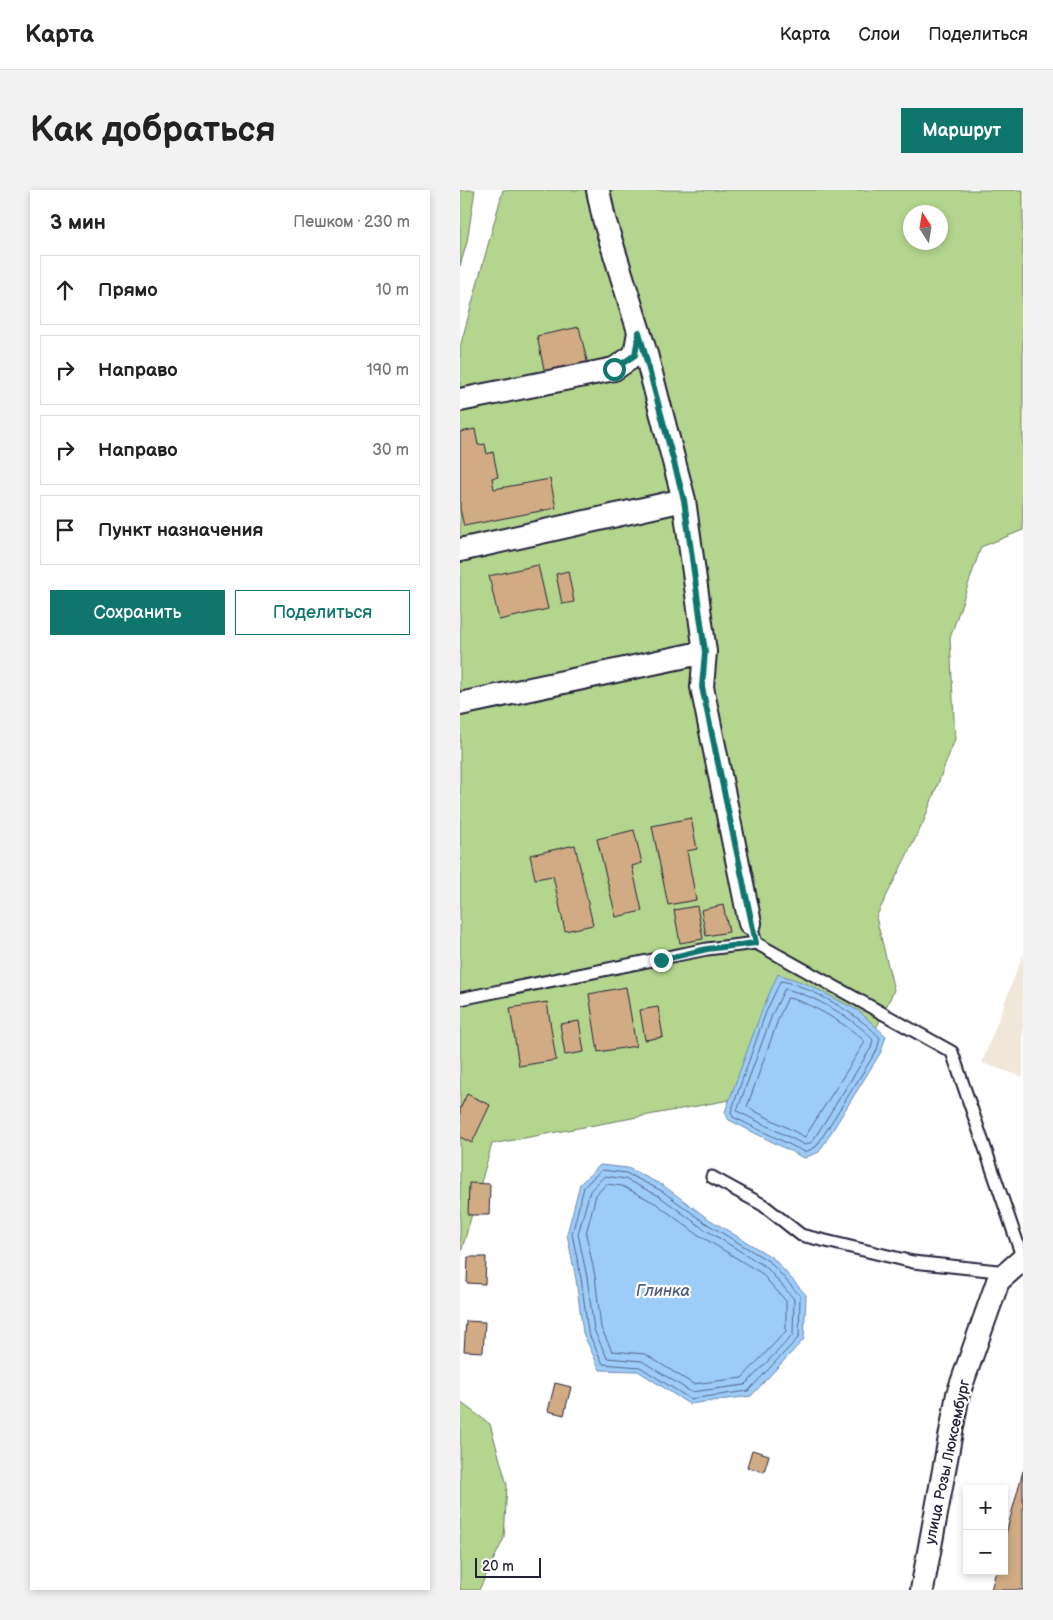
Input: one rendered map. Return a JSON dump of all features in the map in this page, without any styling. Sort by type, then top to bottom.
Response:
[{"type":"street","points":[[598,190],[604,219],[639,332],[684,500],[705,652],[702,687],[753,933]]},
{"type":"street","points":[[460,400],[614,369],[635,355],[639,332]]},
{"type":"street","points":[[460,550],[684,500]]},
{"type":"street","points":[[460,704],[705,652]]},
{"type":"street","name":"улица Розы Люксембург","points":[[922,1590],[958,1394],[998,1281],[1018,1263]]},
{"type":"lane","points":[[460,999],[707,949],[753,933],[952,1052],[1018,1263],[913,1262],[801,1235],[763,1205],[712,1177]]},
{"type":"shaded area","points":[[1023,954],[1023,1077],[982,1063]]},
{"type":"green space","points":[[460,190],[475,190],[467,242],[460,266]]},
{"type":"green space","points":[[503,190],[1023,190],[1023,530],[981,547],[950,638],[955,739],[923,823],[876,917],[894,990],[850,1085],[762,1094],[492,1144],[460,1256],[460,347]]},
{"type":"green space","points":[[460,1402],[490,1424],[507,1485],[504,1538],[479,1590],[460,1590]]},
{"type":"water","points":[[778,974],[807,984],[859,1011],[886,1036],[881,1052],[819,1152],[804,1158],[729,1120],[725,1112],[762,1010]]},
{"type":"water","name":"Глинка","points":[[600,1165],[628,1168],[664,1186],[707,1218],[773,1258],[806,1295],[804,1339],[751,1396],[689,1404],[638,1371],[600,1370],[583,1333],[576,1279],[567,1234],[580,1184]]},
{"type":"building","points":[[579,327],[588,365],[545,374],[537,336]]},
{"type":"building","points":[[475,429],[478,445],[485,444],[487,454],[493,452],[498,477],[492,478],[494,489],[550,479],[556,508],[464,526],[460,509],[460,432]]},
{"type":"building","points":[[538,565],[548,609],[499,620],[489,576]]},
{"type":"building","points":[[568,571],[574,602],[562,604],[556,574]]},
{"type":"building","points":[[691,818],[697,849],[687,851],[696,900],[668,905],[652,826]]},
{"type":"building","points":[[634,830],[642,863],[632,866],[642,911],[616,917],[597,839]]},
{"type":"building","points":[[575,845],[593,925],[565,931],[553,876],[535,879],[530,855]]},
{"type":"building","points":[[723,905],[729,932],[706,936],[701,910]]},
{"type":"building","points":[[697,906],[703,939],[680,943],[674,910]]},
{"type":"building","points":[[626,987],[636,1046],[598,1052],[589,994]]},
{"type":"building","points":[[547,1002],[556,1060],[519,1066],[510,1008]]},
{"type":"building","points":[[658,1007],[663,1037],[645,1040],[640,1010]]},
{"type":"building","points":[[579,1021],[584,1052],[565,1055],[560,1024]]},
{"type":"building","points":[[467,1094],[490,1105],[472,1143],[460,1137],[460,1109]]},
{"type":"building","points":[[469,1183],[490,1184],[489,1215],[468,1215]]},
{"type":"building","points":[[468,1257],[486,1257],[485,1284],[467,1283]]},
{"type":"building","points":[[466,1321],[485,1322],[483,1352],[464,1351]]},
{"type":"building","points":[[555,1383],[571,1387],[564,1415],[548,1411]]},
{"type":"building","points":[[752,1450],[769,1455],[764,1472],[747,1467]]},
{"type":"building","points":[[1023,1471],[1023,1590],[991,1590],[995,1575],[1008,1575],[1008,1526]]},
{"type":"route","points":[[614,369],[635,355],[639,332],[684,500],[705,652],[702,687],[750,922],[756,943],[707,949],[661,960]]}]
